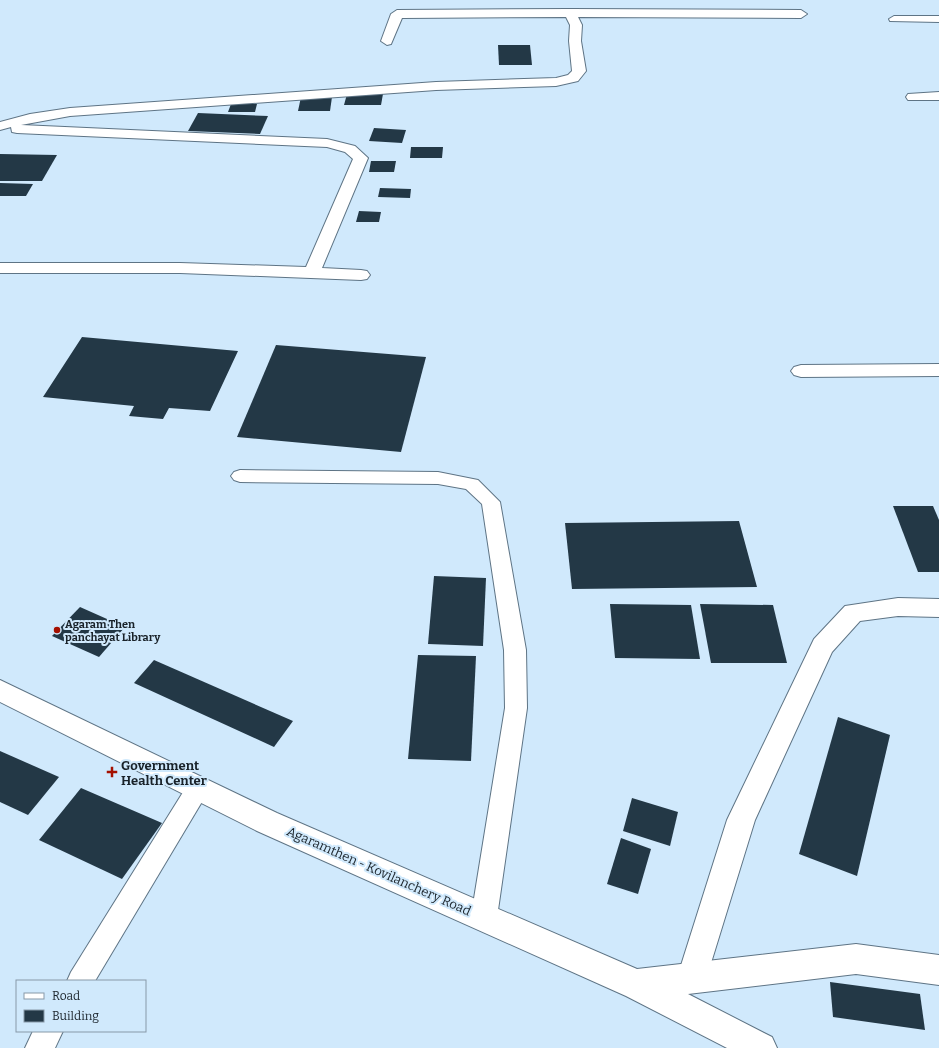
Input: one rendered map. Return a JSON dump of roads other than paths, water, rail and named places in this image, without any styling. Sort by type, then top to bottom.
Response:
[{"type":"street","points":[[387,41],[397,14],[400,0]]},
{"type":"street","points":[[0,127],[30,118],[70,112],[436,86],[556,82],[573,78],[578,72],[575,41],[576,25],[570,13]]},
{"type":"street","points":[[397,14],[801,14]]},
{"type":"street","points":[[913,97],[939,96]]},
{"type":"street","points":[[0,127],[35,131],[327,143],[350,149],[362,158],[312,272]]},
{"type":"street","points":[[0,268],[96,267],[312,272],[361,275]]},
{"type":"street","points":[[801,371],[939,370]]},
{"type":"street","points":[[692,978],[741,820],[823,646],[852,612],[898,607],[939,608]]},
{"type":"street","name":"Agaramthen - Kovilanchery Road","points":[[0,690],[267,822],[637,985],[761,1048]]},
{"type":"street","points":[[637,985],[856,959],[939,970]]},
{"type":"lane","points":[[894,19],[939,19]]},
{"type":"lane","points":[[240,476],[438,478],[472,484],[490,502],[515,650],[516,708],[484,918]]},
{"type":"lane","points":[[81,980],[198,788]]},
{"type":"lane","points":[[38,1048],[48,1032]]},
{"type":"place","name":"Agaram Then panchayat Library","points":[[57,630]]},
{"type":"place","name":"Government Health Center","points":[[112,772]]}]
